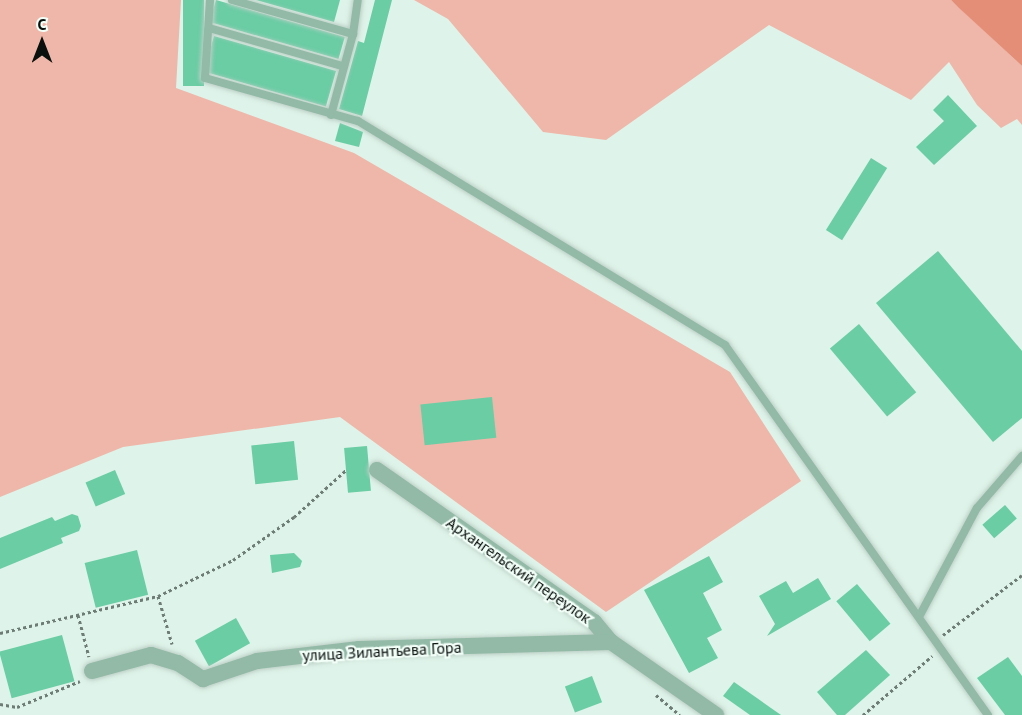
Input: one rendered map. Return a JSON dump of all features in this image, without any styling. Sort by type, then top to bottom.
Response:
[{"type":"street","name":"Архангельский переулок","points":[[377,470],[594,622],[611,642],[716,715]]},
{"type":"street","name":"улица Зилантьева Гора","points":[[92,671],[151,656],[178,663],[203,679],[257,661],[359,649],[611,642]]},
{"type":"lane","points":[[210,0],[205,78],[358,121],[725,345],[920,615],[988,715]]},
{"type":"lane","points":[[232,0],[353,34]]},
{"type":"lane","points":[[331,115],[342,66],[353,34],[358,0]]},
{"type":"lane","points":[[209,28],[342,66]]},
{"type":"lane","points":[[920,615],[977,508],[1022,456]]},
{"type":"path","points":[[0,633],[158,596],[233,560],[294,517],[346,470]]},
{"type":"path","points":[[863,715],[940,644],[1022,575]]},
{"type":"path","points":[[158,596],[178,663]]},
{"type":"path","points":[[0,704],[16,707],[80,681],[92,671],[78,615]]},
{"type":"shaded area","points":[[0,0],[181,0],[176,88],[354,153],[730,372],[801,481],[606,612],[340,417],[123,447],[0,497]]},
{"type":"shaded area","points":[[414,0],[951,0],[1022,66],[1022,125],[1017,119],[1001,128],[977,105],[949,62],[911,100],[769,25],[606,140],[543,132],[448,19]]},
{"type":"shaded area","points":[[951,0],[1022,0],[1022,66],[959,8]]},
{"type":"building","points":[[183,0],[204,0],[204,86],[183,86]]},
{"type":"building","points":[[216,0],[345,37],[338,59],[210,22]]},
{"type":"building","points":[[256,0],[340,0],[334,22]]},
{"type":"building","points":[[375,0],[392,0],[362,116],[339,109],[358,41],[364,43]]},
{"type":"building","points":[[214,36],[336,71],[326,107],[204,72]]},
{"type":"building","points":[[948,95],[977,126],[934,165],[916,147],[944,121],[933,110]]},
{"type":"building","points":[[340,123],[363,132],[359,147],[335,141]]},
{"type":"building","points":[[871,158],[887,168],[842,240],[826,230]]},
{"type":"building","points":[[938,251],[1022,351],[1022,418],[993,442],[876,303]]},
{"type":"building","points":[[859,324],[916,392],[887,417],[830,348]]},
{"type":"building","points":[[492,397],[496,438],[425,445],[420,405]]},
{"type":"building","points":[[294,441],[298,480],[255,484],[251,445]]},
{"type":"building","points":[[367,446],[371,491],[348,493],[344,448]]},
{"type":"building","points":[[115,470],[125,494],[96,506],[86,483]]},
{"type":"building","points":[[1005,505],[1017,519],[994,538],[982,525]]},
{"type":"building","points":[[72,514],[78,516],[81,526],[79,531],[61,538],[63,543],[0,569],[0,538],[52,517],[55,521]]},
{"type":"building","points":[[137,550],[148,595],[96,608],[85,563]]},
{"type":"building","points":[[294,553],[302,561],[300,567],[272,573],[270,555]]},
{"type":"building","points":[[709,556],[723,582],[703,593],[722,630],[707,638],[718,658],[689,673],[644,590]]},
{"type":"building","points":[[818,578],[831,599],[767,636],[775,624],[759,596],[786,581],[793,593]]},
{"type":"building","points":[[857,584],[890,624],[870,641],[836,601]]},
{"type":"building","points":[[236,618],[250,643],[209,666],[195,641]]},
{"type":"building","points":[[62,635],[74,681],[12,698],[0,652]]},
{"type":"building","points":[[866,650],[890,675],[845,715],[837,715],[817,692]]},
{"type":"building","points":[[1008,657],[1022,676],[1022,715],[1005,715],[977,678]]},
{"type":"building","points":[[592,676],[602,702],[575,713],[565,686]]},
{"type":"building","points":[[734,682],[781,715],[750,715],[723,696]]}]
